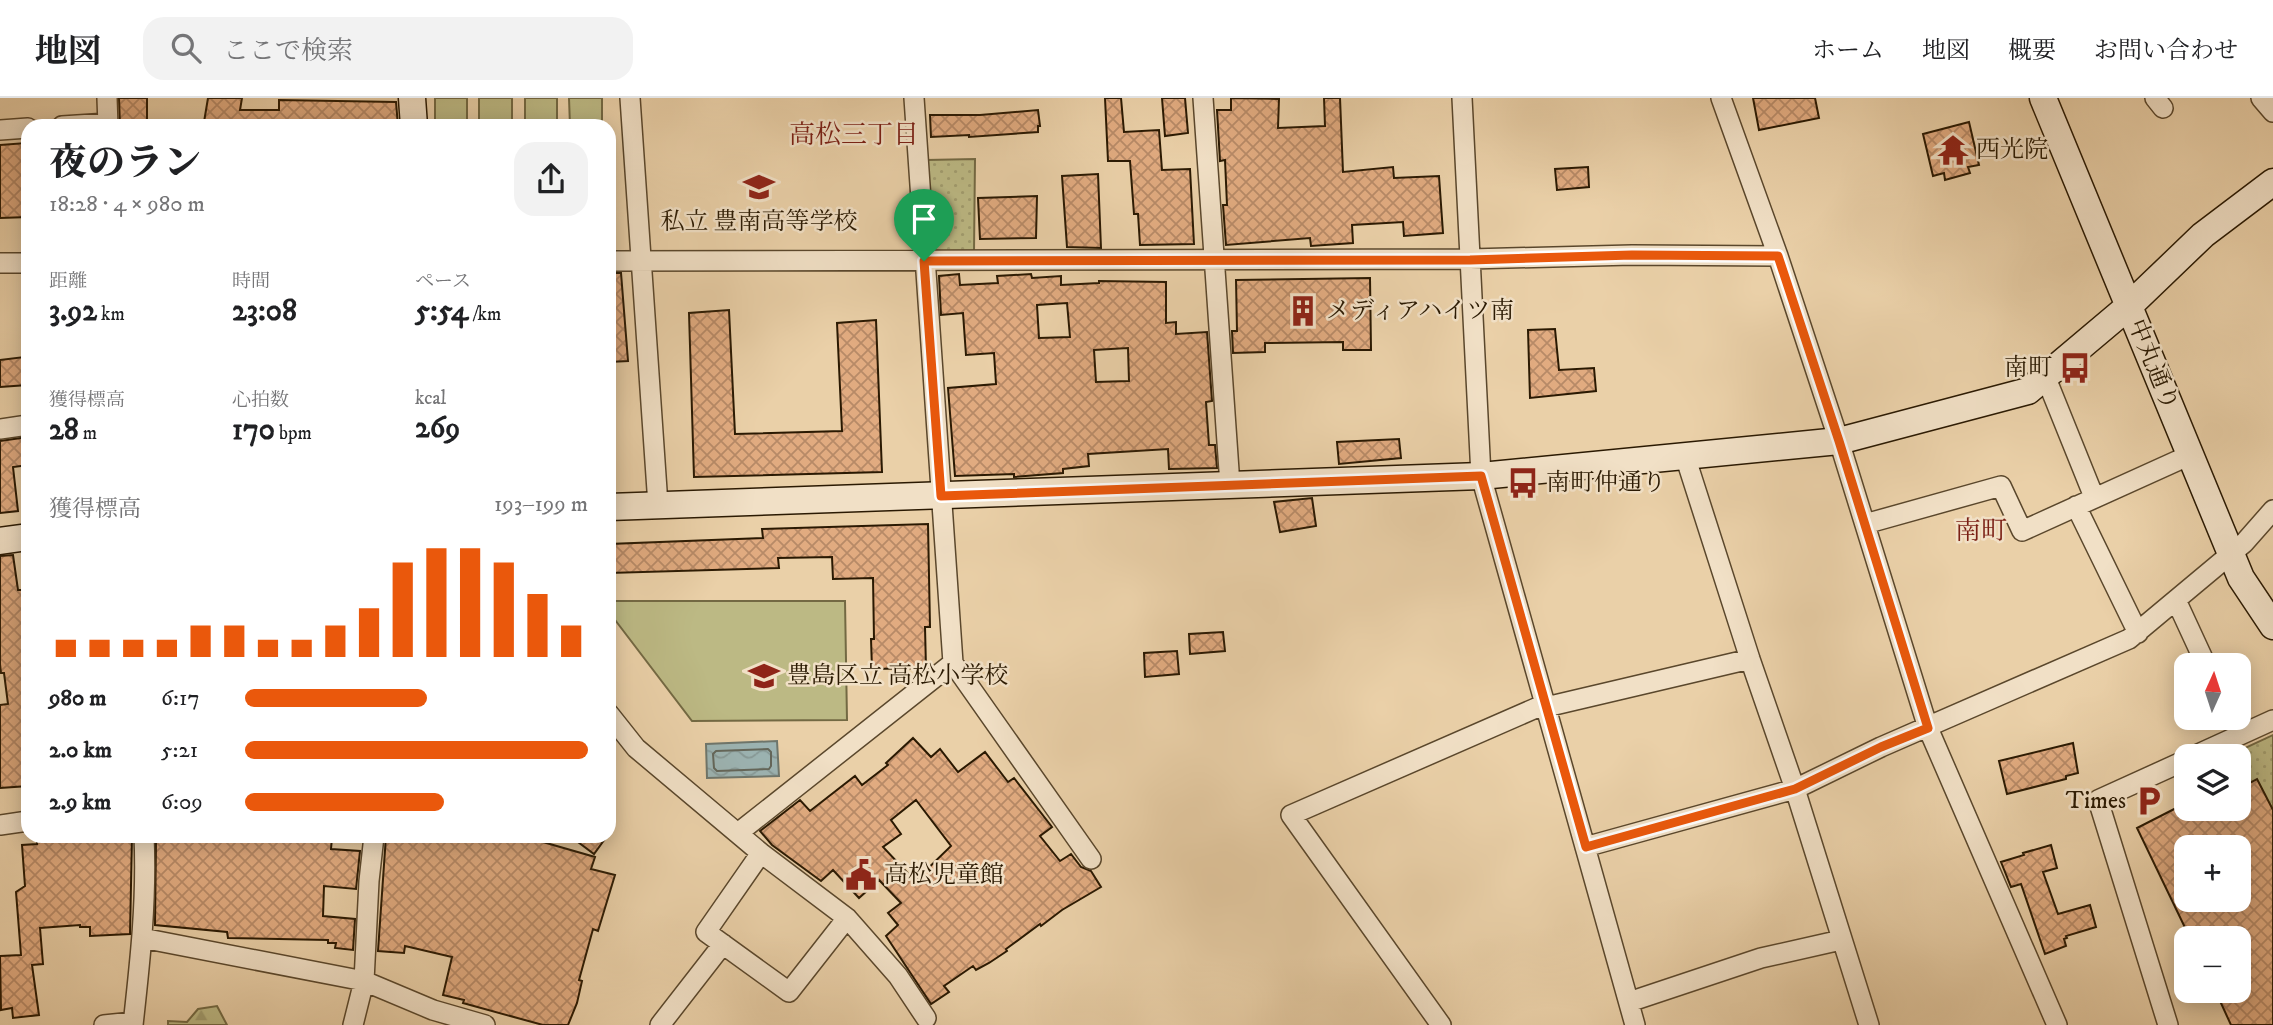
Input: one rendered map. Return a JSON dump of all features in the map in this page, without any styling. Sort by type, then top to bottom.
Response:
[{"type":"street","points":[[107,98],[108,119]]},
{"type":"street","points":[[412,98],[414,119]]},
{"type":"street","points":[[630,98],[658,505]]},
{"type":"street","points":[[914,98],[953,663],[1091,859]]},
{"type":"street","points":[[1203,98],[1230,485]]},
{"type":"street","points":[[1462,98],[1481,476],[1635,1025]]},
{"type":"street","points":[[1721,98],[1778,256],[1839,441],[1928,728],[2057,1025]]},
{"type":"street","points":[[2261,98],[2273,112]]},
{"type":"street","name":"中丸通り","points":[[2047,100],[2230,554],[2243,583],[2273,626]]},
{"type":"street","points":[[0,130],[21,128]]},
{"type":"street","points":[[616,507],[1481,476],[1839,441],[2028,391],[2046,379],[2129,306],[2203,235],[2273,182]]},
{"type":"street","points":[[616,261],[1470,260],[1632,255],[1778,256]]},
{"type":"street","points":[[0,263],[21,263]]},
{"type":"street","points":[[2046,379],[2095,497]]},
{"type":"street","points":[[0,429],[21,426]]},
{"type":"street","points":[[1865,524],[2001,486],[2022,531],[2190,455]]},
{"type":"street","points":[[1685,456],[1795,789],[1869,1025]]},
{"type":"street","points":[[2076,506],[2138,633]]},
{"type":"street","points":[[1586,847],[1795,789],[1881,747],[2129,639],[2244,543],[2273,510]]},
{"type":"street","points":[[0,541],[21,538]]},
{"type":"street","points":[[2176,600],[2200,653]]},
{"type":"street","points":[[1441,1025],[1291,815],[1546,705],[1750,659]]},
{"type":"street","points":[[738,833],[953,663]]},
{"type":"street","points":[[2220,744],[2273,720]]},
{"type":"street","points":[[616,723],[636,748],[761,853],[846,918],[898,976],[926,1018]]},
{"type":"street","points":[[2168,1025],[2098,800],[2174,765]]},
{"type":"street","points":[[0,824],[21,822]]},
{"type":"street","points":[[104,1025],[133,1023],[146,880],[144,843]]},
{"type":"street","points":[[353,1025],[364,981],[373,843]]},
{"type":"street","points":[[761,853],[706,932],[789,992],[846,918]]},
{"type":"street","points":[[142,938],[364,981],[433,1010],[485,1025]]},
{"type":"street","points":[[1629,1002],[1761,958],[1841,940]]},
{"type":"street","points":[[660,1025],[723,944]]},
{"type":"green space","points":[[435,98],[467,98],[467,119],[435,119]]},
{"type":"green space","points":[[479,98],[512,98],[512,119],[479,119]]},
{"type":"green space","points":[[525,98],[557,98],[557,119],[525,119]]},
{"type":"green space","points":[[569,98],[602,98],[602,119],[570,119]]},
{"type":"green space","points":[[975,159],[974,252],[932,251],[927,160]]},
{"type":"green space","points":[[616,601],[845,601],[847,720],[692,721],[616,621]]},
{"type":"green space","points":[[2273,735],[2273,807],[2254,818],[2251,812],[2251,745]]},
{"type":"green space","points":[[217,1006],[227,1025],[168,1025],[168,1021],[187,1022],[198,1009]]},
{"type":"water","points":[[777,741],[779,776],[707,778],[706,744]]},
{"type":"building","points":[[119,98],[147,98],[147,119],[120,119]]},
{"type":"building","points":[[208,98],[242,98],[240,110],[279,110],[279,100],[396,102],[397,119],[204,119]]},
{"type":"building","points":[[1105,98],[1121,98],[1124,132],[1159,130],[1162,170],[1190,169],[1194,244],[1140,245],[1138,214],[1134,214],[1130,161],[1108,161]]},
{"type":"building","points":[[1162,98],[1185,98],[1188,133],[1165,136]]},
{"type":"building","points":[[1231,98],[1279,99],[1278,128],[1325,126],[1324,98],[1340,98],[1343,172],[1393,167],[1394,178],[1439,176],[1443,233],[1404,236],[1403,222],[1352,225],[1353,243],[1311,246],[1310,238],[1226,245],[1223,205],[1227,205],[1225,160],[1220,161],[1217,110],[1231,110]]},
{"type":"building","points":[[1753,98],[1815,98],[1819,118],[1759,130]]},
{"type":"building","points":[[1038,110],[1038,132],[931,137],[930,115],[980,115]]},
{"type":"building","points":[[1969,122],[1979,165],[1968,167],[1970,173],[1945,180],[1944,173],[1933,176],[1923,134]]},
{"type":"building","points":[[21,143],[21,217],[0,218],[0,145]]},
{"type":"building","points":[[1588,167],[1589,187],[1557,190],[1555,169]]},
{"type":"building","points":[[1098,174],[1101,248],[1067,247],[1062,176]]},
{"type":"building","points":[[1037,196],[1036,238],[980,239],[978,198]]},
{"type":"building","points":[[616,273],[621,273],[628,361],[616,362]]},
{"type":"building","points":[[959,274],[960,285],[998,283],[997,276],[1031,274],[1032,278],[1061,276],[1061,285],[1099,281],[1166,282],[1166,323],[1176,322],[1176,334],[1207,332],[1212,401],[1206,402],[1209,445],[1215,445],[1217,468],[1169,469],[1168,449],[1088,454],[1089,466],[1063,469],[1063,473],[1014,477],[1014,474],[955,476],[948,388],[996,384],[994,353],[966,355],[963,313],[941,315],[939,276]],"holes":[[[1067,303],[1070,337],[1039,338],[1037,305]],[[1128,348],[1129,381],[1096,382],[1094,350]]]},
{"type":"building","name":"メディアハイツ南","points":[[1370,278],[1371,350],[1343,350],[1343,342],[1265,343],[1265,352],[1233,353],[1232,331],[1237,331],[1236,280]]},
{"type":"building","points":[[729,310],[735,434],[842,431],[837,323],[876,320],[882,472],[694,477],[689,313]]},
{"type":"building","points":[[1555,329],[1559,370],[1594,368],[1596,391],[1530,398],[1528,330]]},
{"type":"building","points":[[21,357],[21,385],[0,387],[0,360]]},
{"type":"building","points":[[21,438],[21,466],[13,467],[18,511],[0,513],[0,441]]},
{"type":"building","points":[[1399,439],[1401,458],[1339,464],[1337,442]]},
{"type":"building","points":[[1312,498],[1316,526],[1280,532],[1274,502]]},
{"type":"building","points":[[928,524],[930,627],[925,627],[926,668],[872,669],[873,578],[833,579],[832,557],[778,558],[779,568],[616,573],[616,544],[763,538],[762,529]]},
{"type":"building","points":[[13,555],[18,590],[21,590],[21,786],[0,788],[0,705],[8,704],[4,673],[1,673],[0,664],[0,556]]},
{"type":"building","points":[[1223,632],[1225,651],[1190,654],[1189,634]]},
{"type":"building","points":[[1177,651],[1179,674],[1145,677],[1144,653]]},
{"type":"building","points":[[913,738],[931,757],[940,749],[958,772],[985,752],[1008,782],[1014,778],[1052,827],[1040,836],[1060,861],[1071,854],[1081,867],[1091,871],[1101,887],[1041,926],[1040,924],[989,963],[976,970],[973,966],[944,986],[949,992],[931,1004],[886,936],[898,925],[888,913],[901,903],[879,880],[859,898],[833,870],[821,881],[772,845],[760,831],[800,800],[810,811],[855,776],[862,785],[888,765],[886,763]],"holes":[[[916,800],[951,846],[915,881],[883,847],[901,834],[891,820]]]},
{"type":"building","points":[[2073,743],[2078,773],[2066,776],[2066,779],[2007,794],[1999,761]]},
{"type":"building","points":[[2257,779],[2273,810],[2273,1025],[2231,1025],[2221,1003],[2251,1003],[2251,926],[2184,926],[2177,912],[2251,912],[2251,835],[2174,835],[2174,905],[2137,828],[2174,809],[2174,821],[2251,821],[2251,782]]},
{"type":"building","points":[[132,843],[130,934],[90,936],[90,927],[80,925],[40,928],[43,964],[32,965],[39,1015],[13,1018],[12,1008],[1,1010],[0,956],[21,955],[16,892],[25,886],[22,845]]},
{"type":"building","points":[[156,843],[332,843],[331,849],[360,851],[356,889],[324,886],[323,916],[355,919],[353,950],[335,948],[336,943],[328,943],[328,940],[228,938],[227,932],[155,925]]},
{"type":"building","points":[[386,843],[546,843],[595,857],[591,869],[615,875],[598,931],[593,929],[579,980],[582,981],[577,1003],[568,1025],[543,1025],[443,995],[452,957],[405,946],[404,953],[378,951]]},
{"type":"building","points":[[579,843],[602,843],[594,854]]},
{"type":"building","points":[[2051,845],[2057,868],[2043,872],[2058,914],[2090,905],[2096,927],[2066,936],[2066,946],[2045,954],[2021,884],[2011,887],[2001,862]]},
{"type":"place","name":"西光院","points":[[1953,150]]},
{"type":"place","name":"私立 豊南高等学校","points":[[759,187]]},
{"type":"place","name":"メディアハイツ南","points":[[1303,311]]},
{"type":"place","name":"南町","points":[[2075,368]]},
{"type":"place","name":"南町仲通り","points":[[1523,483]]},
{"type":"place","name":"豊島区立 高松小学校","points":[[764,676]]},
{"type":"place","name":"Times","points":[[2149,801]]},
{"type":"place","name":"高松児童館","points":[[861,875]]},
{"type":"district","name":"高松三丁目","points":[[854,135]]},
{"type":"district","name":"南町","points":[[1981,531]]},
{"type":"route","points":[[1632,255],[1778,256],[1839,441],[1928,728],[1881,747],[1795,789],[1586,847],[1481,476],[941,496],[924,261],[1470,260],[1632,255]]}]
